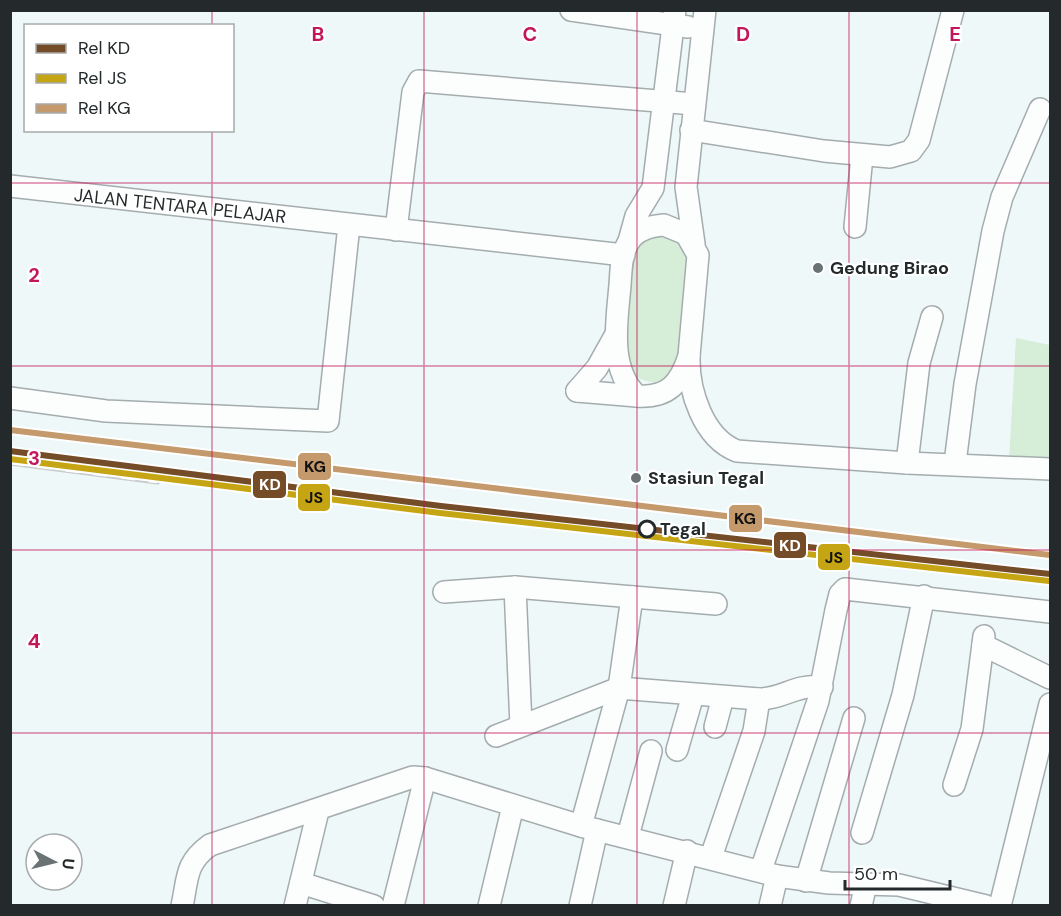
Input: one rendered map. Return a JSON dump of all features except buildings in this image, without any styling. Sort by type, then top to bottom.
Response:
[{"type":"street","points":[[571,10],[704,20],[686,187],[699,268],[689,356],[690,384],[700,409],[717,439],[737,451],[907,463],[955,463],[1050,469]]},
{"type":"street","points":[[691,130],[862,156],[897,157],[916,146],[953,10]]},
{"type":"street","points":[[675,18],[653,188],[636,216],[626,248],[616,334],[621,370],[629,388],[646,397],[666,392],[679,377],[689,356]]},
{"type":"street","points":[[396,230],[413,92],[419,81],[694,104]]},
{"type":"street","points":[[955,463],[965,384],[993,231],[1002,197],[1041,109]]},
{"type":"street","points":[[855,227],[862,156]]},
{"type":"street","name":"JALAN TENTARA PELAJAR","points":[[10,186],[396,230],[626,248]]},
{"type":"street","points":[[10,398],[106,411],[328,421],[349,225]]},
{"type":"street","points":[[626,248],[641,230],[664,225],[676,228],[694,244]]},
{"type":"street","points":[[907,463],[919,363],[932,317]]},
{"type":"street","points":[[616,334],[597,368],[577,391],[646,397],[700,409]]},
{"type":"street","points":[[515,587],[521,726]]},
{"type":"street","points":[[444,592],[515,587],[716,604]]},
{"type":"street","points":[[770,906],[769,873],[822,687],[840,594],[845,588],[1050,612]]},
{"type":"street","points":[[862,834],[905,688],[924,596]]},
{"type":"street","points":[[580,906],[589,828],[619,688],[632,597]]},
{"type":"street","points":[[954,785],[972,729],[984,640],[1050,678]]},
{"type":"street","points":[[496,736],[619,688],[759,699],[777,696],[799,687],[822,687]]},
{"type":"street","points":[[677,750],[693,695]]},
{"type":"street","points":[[715,727],[723,697]]},
{"type":"street","points":[[711,857],[754,731],[759,699]]},
{"type":"street","points":[[1000,906],[1050,704]]},
{"type":"street","points":[[806,880],[854,718]]},
{"type":"street","points":[[628,836],[651,751]]},
{"type":"street","points":[[182,906],[191,864],[195,856],[210,845],[318,811],[413,777],[425,778],[589,828],[769,873],[806,880],[918,888],[959,903],[986,906]]},
{"type":"street","points":[[393,906],[425,778]]},
{"type":"street","points":[[489,906],[513,806]]},
{"type":"street","points":[[295,906],[318,811]]},
{"type":"street","points":[[674,906],[687,851]]},
{"type":"street","points":[[301,883],[374,906]]},
{"type":"street","points":[[861,906],[866,884]]},
{"type":"green space","points":[[648,235],[673,235],[689,254],[682,341],[675,362],[665,377],[651,382],[632,374],[623,349],[633,256],[636,248]]},
{"type":"green space","points":[[1016,338],[1050,345],[1050,464],[1009,461]]},
{"type":"railway","points":[[10,462],[157,481]]},
{"type":"rail line","name":"KG","points":[[10,430],[1050,555]]},
{"type":"rail line","name":"KD","points":[[10,451],[441,506],[1050,574]]},
{"type":"rail line","name":"JS","points":[[10,459],[440,513],[1049,581]]},
{"type":"place","name":"Gedung Birao","points":[[818,268]]},
{"type":"place","name":"Stasiun Tegal","points":[[636,478]]},
{"type":"place","name":"Tegal","points":[[647,529]]}]
